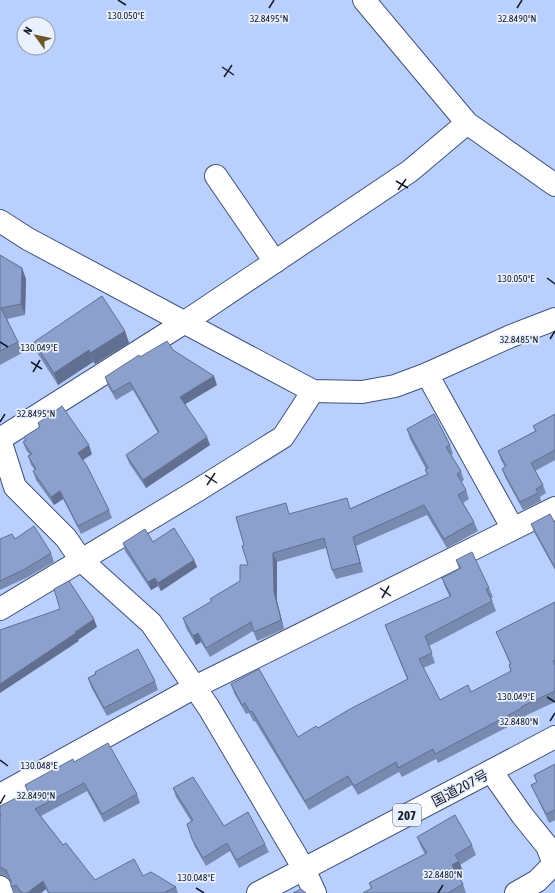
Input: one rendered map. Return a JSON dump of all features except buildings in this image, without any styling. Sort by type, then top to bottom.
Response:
[{"type":"main road","points":[[364,0],[467,123],[555,185]]},
{"type":"main road","points":[[315,893],[304,869],[209,708],[151,623],[81,560],[66,538],[15,487],[0,440],[184,322],[410,171],[467,123]]},
{"type":"main road","points":[[216,176],[275,262]]},
{"type":"main road","points":[[0,221],[28,239],[313,391],[362,392],[395,386],[427,374],[512,336],[555,319]]},
{"type":"main road","points":[[427,374],[513,529]]},
{"type":"main road","points":[[0,609],[283,437],[313,391]]},
{"type":"main road","points":[[0,795],[195,687],[555,508]]},
{"type":"main road","name":"国道207号","points":[[258,893],[555,737]]},
{"type":"main road","points":[[491,771],[522,815],[547,846],[554,864],[537,881],[516,893]]},
{"type":"main road","points":[[0,887],[2,893]]}]
